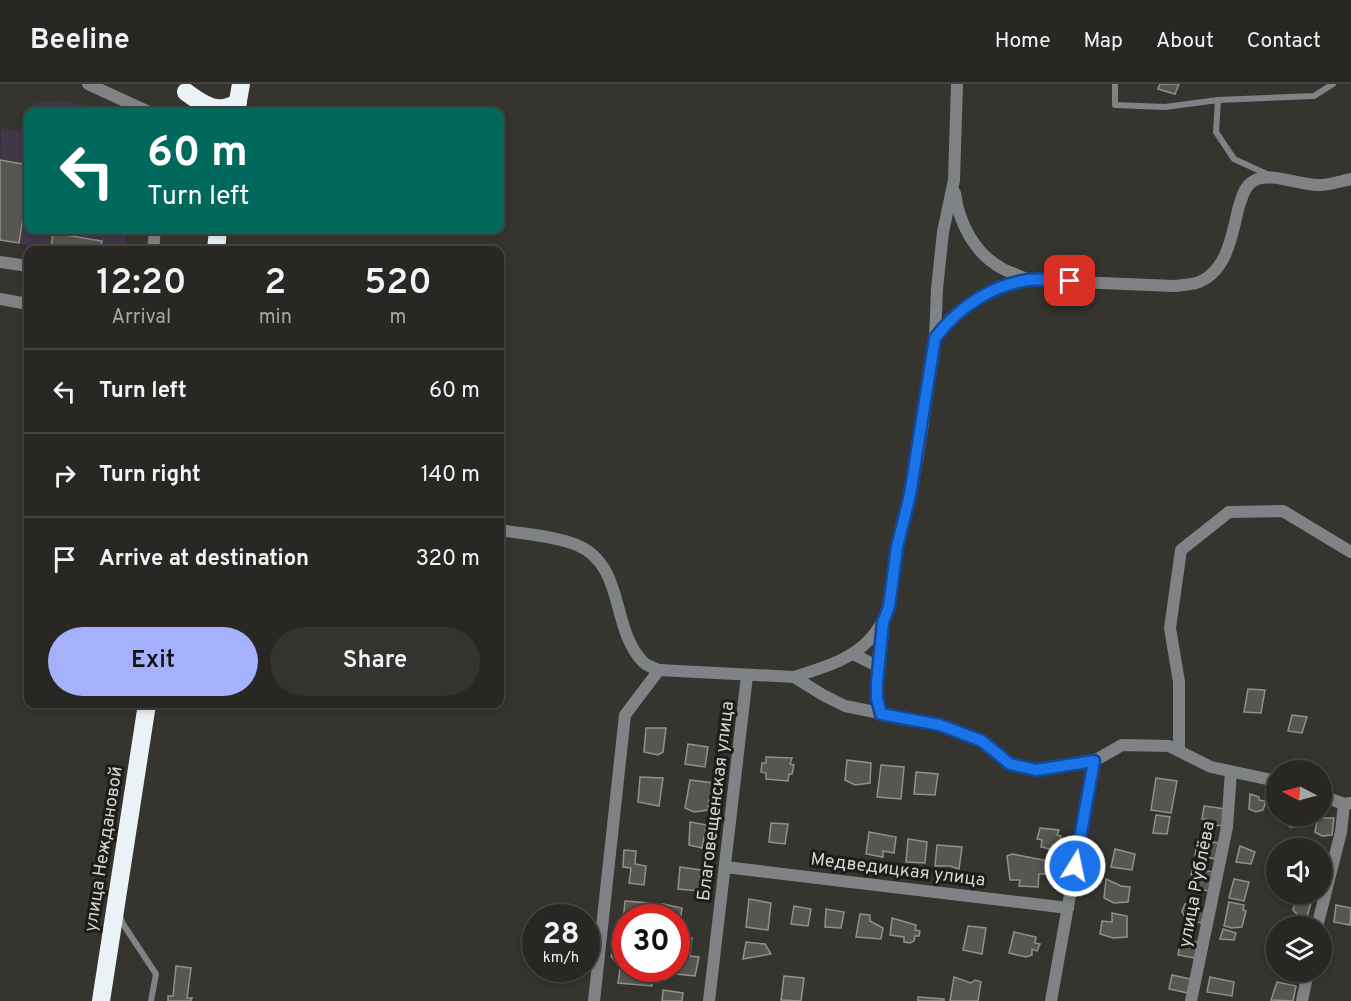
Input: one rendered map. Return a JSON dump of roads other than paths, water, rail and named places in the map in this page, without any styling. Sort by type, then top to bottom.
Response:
[{"type":"highway","points":[[183,88],[212,108],[225,108],[238,99]]},
{"type":"highway","points":[[183,88],[195,108]]},
{"type":"highway","name":"улица Неждановой","points":[[101,1001],[146,708]]},
{"type":"street","points":[[88,84],[140,108]]},
{"type":"street","points":[[957,84],[954,180],[957,209],[966,233],[983,253],[1002,268],[1029,280]]},
{"type":"street","points":[[935,338],[950,319],[969,304],[1004,287],[1029,280],[1174,286],[1206,279],[1217,268],[1228,250],[1244,191],[1251,182],[1262,177],[1320,185],[1351,180]]},
{"type":"street","points":[[504,531],[576,545],[594,556],[606,570],[614,587],[633,648],[644,664],[659,670],[794,677],[831,665],[853,654],[871,638],[883,622],[889,607],[897,547],[910,495],[935,338],[943,232],[954,180]]},
{"type":"street","points":[[0,261],[24,265]]},
{"type":"street","points":[[0,299],[24,303]]},
{"type":"street","points":[[1179,751],[1179,682],[1170,628],[1181,550],[1228,512],[1283,511],[1351,552]]},
{"type":"street","points":[[881,714],[877,699],[883,622]]},
{"type":"street","points":[[853,654],[879,667]]},
{"type":"street","points":[[594,1001],[625,715],[659,670]]},
{"type":"street","name":"Благовещенская улица","points":[[709,1001],[747,676]]},
{"type":"street","points":[[794,677],[822,695],[845,706],[940,725],[982,741],[1010,764],[1036,770],[1094,761],[1122,745],[1169,746],[1211,767],[1266,779]]},
{"type":"street","points":[[1051,1001],[1094,761]]},
{"type":"street","name":"улица Рублёва","points":[[1191,1001],[1227,826],[1231,772]]},
{"type":"street","points":[[1320,916],[1348,804],[1332,799]]},
{"type":"street","name":"Медведицкая улица","points":[[725,867],[1068,908]]},
{"type":"street","points":[[1302,1001],[1306,982]]},
{"type":"lane","points":[[1115,84],[1115,105],[1165,107],[1218,100],[1314,96],[1333,84]]},
{"type":"lane","points":[[1218,100],[1216,132],[1234,159],[1275,177]]},
{"type":"lane","points":[[116,904],[123,924],[156,974],[152,1001]]}]
